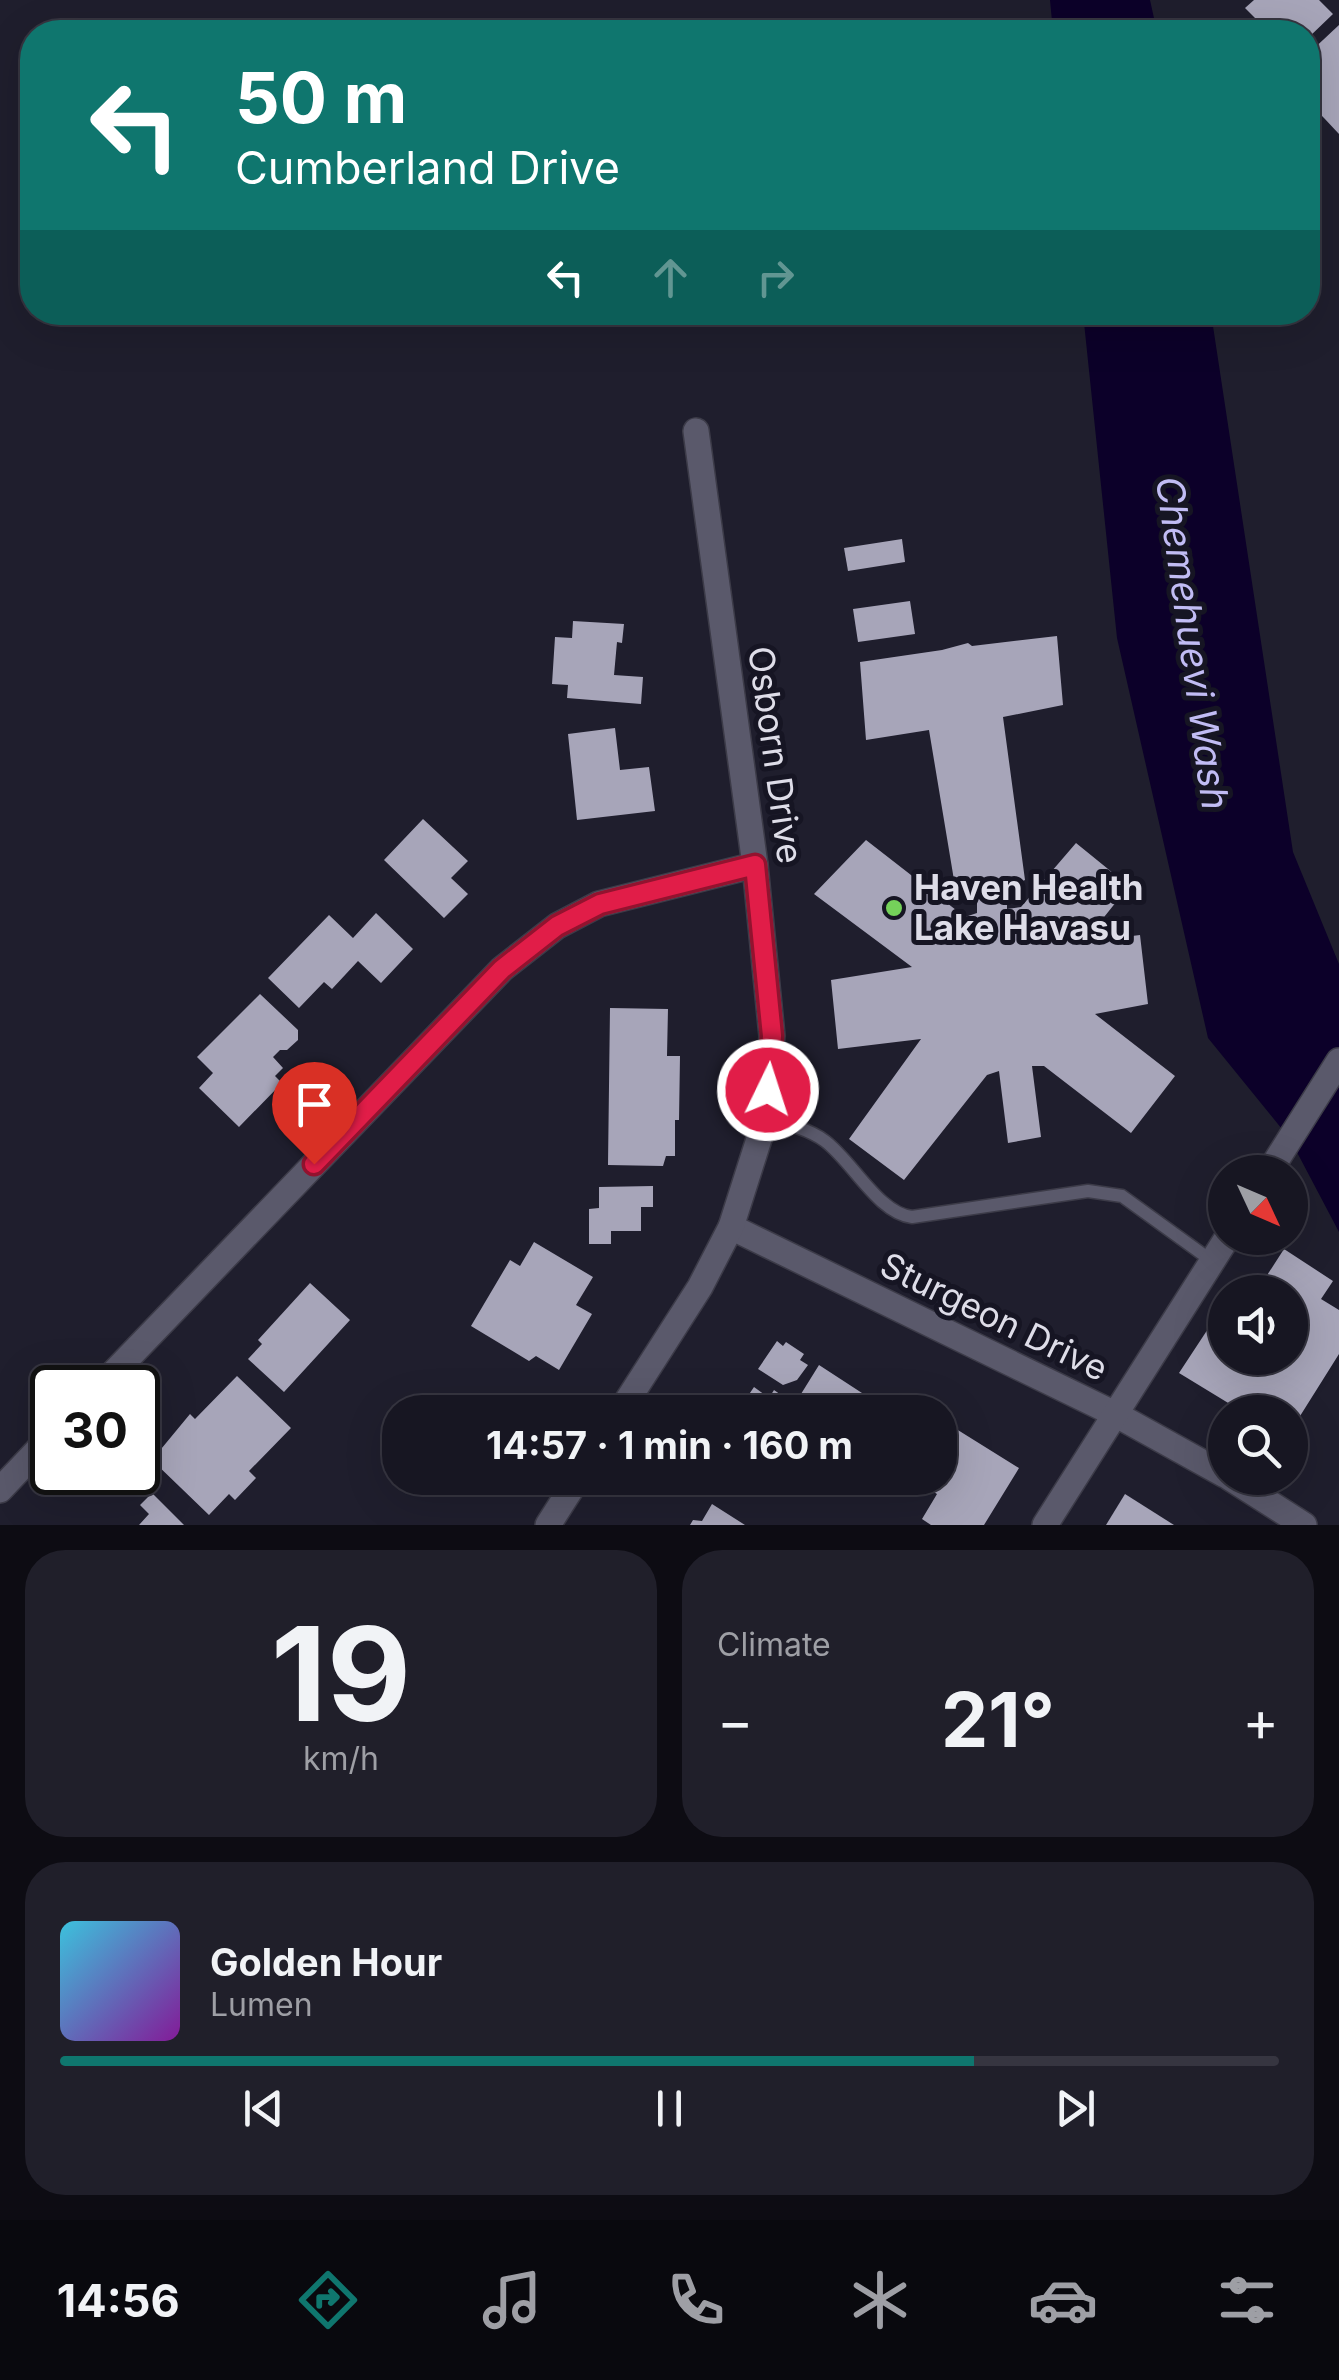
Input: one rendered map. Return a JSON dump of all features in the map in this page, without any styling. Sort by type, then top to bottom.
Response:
[{"type":"street","name":"Osborn Drive","points":[[631,1395],[700,1287],[730,1227],[765,1120],[772,1036],[755,865],[696,431]]},
{"type":"street","points":[[120,1365],[502,969],[557,926],[600,904],[755,865]]},
{"type":"street","points":[[1280,1155],[1339,1061]]},
{"type":"street","name":"Sturgeon Drive","points":[[730,1227],[1115,1414],[1208,1465]]},
{"type":"street","points":[[1045,1525],[1216,1255]]},
{"type":"street","points":[[0,1490],[30,1458]]},
{"type":"street","points":[[548,1525],[567,1495]]},
{"type":"street","name":"Sturgeon Drive","points":[[1257,1495],[1304,1525]]},
{"type":"lane","points":[[765,1120],[798,1127],[822,1139],[886,1207],[900,1216],[1088,1191],[1122,1196],[1212,1261]]},
{"type":"water","points":[[1050,0],[1150,0],[1154,20],[1052,20]]},
{"type":"water","name":"Chemehuevi Wash","points":[[1084,325],[1213,325],[1293,852],[1339,964],[1339,1232],[1308,1173],[1308,1155],[1298,1155],[1290,1139],[1208,1038],[1117,638]]},
{"type":"building","points":[[1254,0],[1319,0],[1333,14],[1320,26],[1320,20],[1257,20],[1245,8]]},
{"type":"building","points":[[1339,25],[1339,134],[1320,114],[1320,43]]},
{"type":"building","points":[[902,539],[905,562],[848,571],[844,548]]},
{"type":"building","points":[[910,601],[915,634],[858,642],[853,609]]},
{"type":"building","points":[[573,621],[624,624],[622,643],[617,642],[614,675],[643,677],[641,704],[567,698],[568,685],[552,684],[555,637],[572,638]]},
{"type":"building","name":"Haven Health Lake Havasu","points":[[1057,636],[1063,705],[1003,717],[1025,880],[1007,888],[1007,909],[1021,907],[1076,843],[1129,886],[1084,942],[1140,935],[1148,1004],[1095,1014],[1175,1076],[1131,1133],[1044,1066],[1032,1066],[1041,1137],[1008,1143],[999,1071],[987,1075],[904,1180],[849,1139],[921,1039],[838,1049],[831,980],[912,967],[814,894],[866,840],[965,917],[977,913],[977,890],[956,892],[929,730],[866,740],[860,662],[968,643],[972,646]]},
{"type":"building","points":[[615,728],[620,770],[649,767],[655,811],[577,820],[568,734]]},
{"type":"building","points":[[423,819],[468,861],[451,878],[468,894],[444,918],[384,860]]},
{"type":"building","points":[[376,913],[413,949],[381,983],[358,961],[332,989],[324,982],[299,1008],[268,978],[329,915],[353,938]]},
{"type":"building","points":[[260,994],[298,1030],[298,1040],[273,1057],[283,1068],[275,1076],[282,1083],[239,1127],[199,1088],[213,1073],[197,1057]]},
{"type":"building","points":[[610,1008],[668,1009],[667,1056],[680,1056],[679,1120],[675,1120],[675,1156],[666,1156],[663,1166],[608,1165]]},
{"type":"building","points":[[653,1186],[653,1207],[641,1207],[641,1231],[611,1231],[611,1244],[589,1244],[589,1209],[599,1208],[599,1187]]},
{"type":"building","points":[[534,1242],[593,1277],[576,1305],[592,1314],[559,1370],[536,1356],[529,1361],[471,1326],[510,1260],[520,1266]]},
{"type":"building","points":[[1280,1255],[1293,1255],[1333,1281],[1321,1299],[1339,1310],[1339,1354],[1308,1403],[1308,1395],[1215,1395],[1179,1373],[1208,1329],[1208,1375],[1308,1375],[1308,1275],[1267,1275]]},
{"type":"building","points":[[310,1283],[350,1320],[284,1392],[248,1359],[262,1344],[258,1340]]},
{"type":"building","points":[[777,1341],[783,1346],[786,1342],[804,1354],[800,1360],[808,1365],[797,1380],[783,1385],[758,1369]]},
{"type":"building","points":[[819,1365],[862,1393],[795,1395],[801,1394]]},
{"type":"building","points":[[237,1376],[291,1428],[249,1471],[256,1478],[235,1500],[229,1494],[209,1515],[160,1468],[160,1450],[190,1414],[195,1419]]},
{"type":"building","points":[[754,1387],[765,1395],[749,1395]]},
{"type":"building","points":[[957,1429],[1019,1468],[984,1525],[931,1525],[922,1519],[936,1495],[957,1495]]},
{"type":"building","points":[[1125,1494],[1174,1525],[1106,1525]]},
{"type":"building","points":[[154,1495],[184,1525],[139,1525],[149,1514],[140,1505]]},
{"type":"building","points":[[712,1504],[745,1525],[690,1525],[693,1520],[702,1521]]},
{"type":"place","name":"Haven Health Lake Havasu","points":[[894,908]]},
{"type":"route","points":[[314,1164],[502,969],[557,926],[600,904],[755,865],[772,1036],[768,1090]]}]
